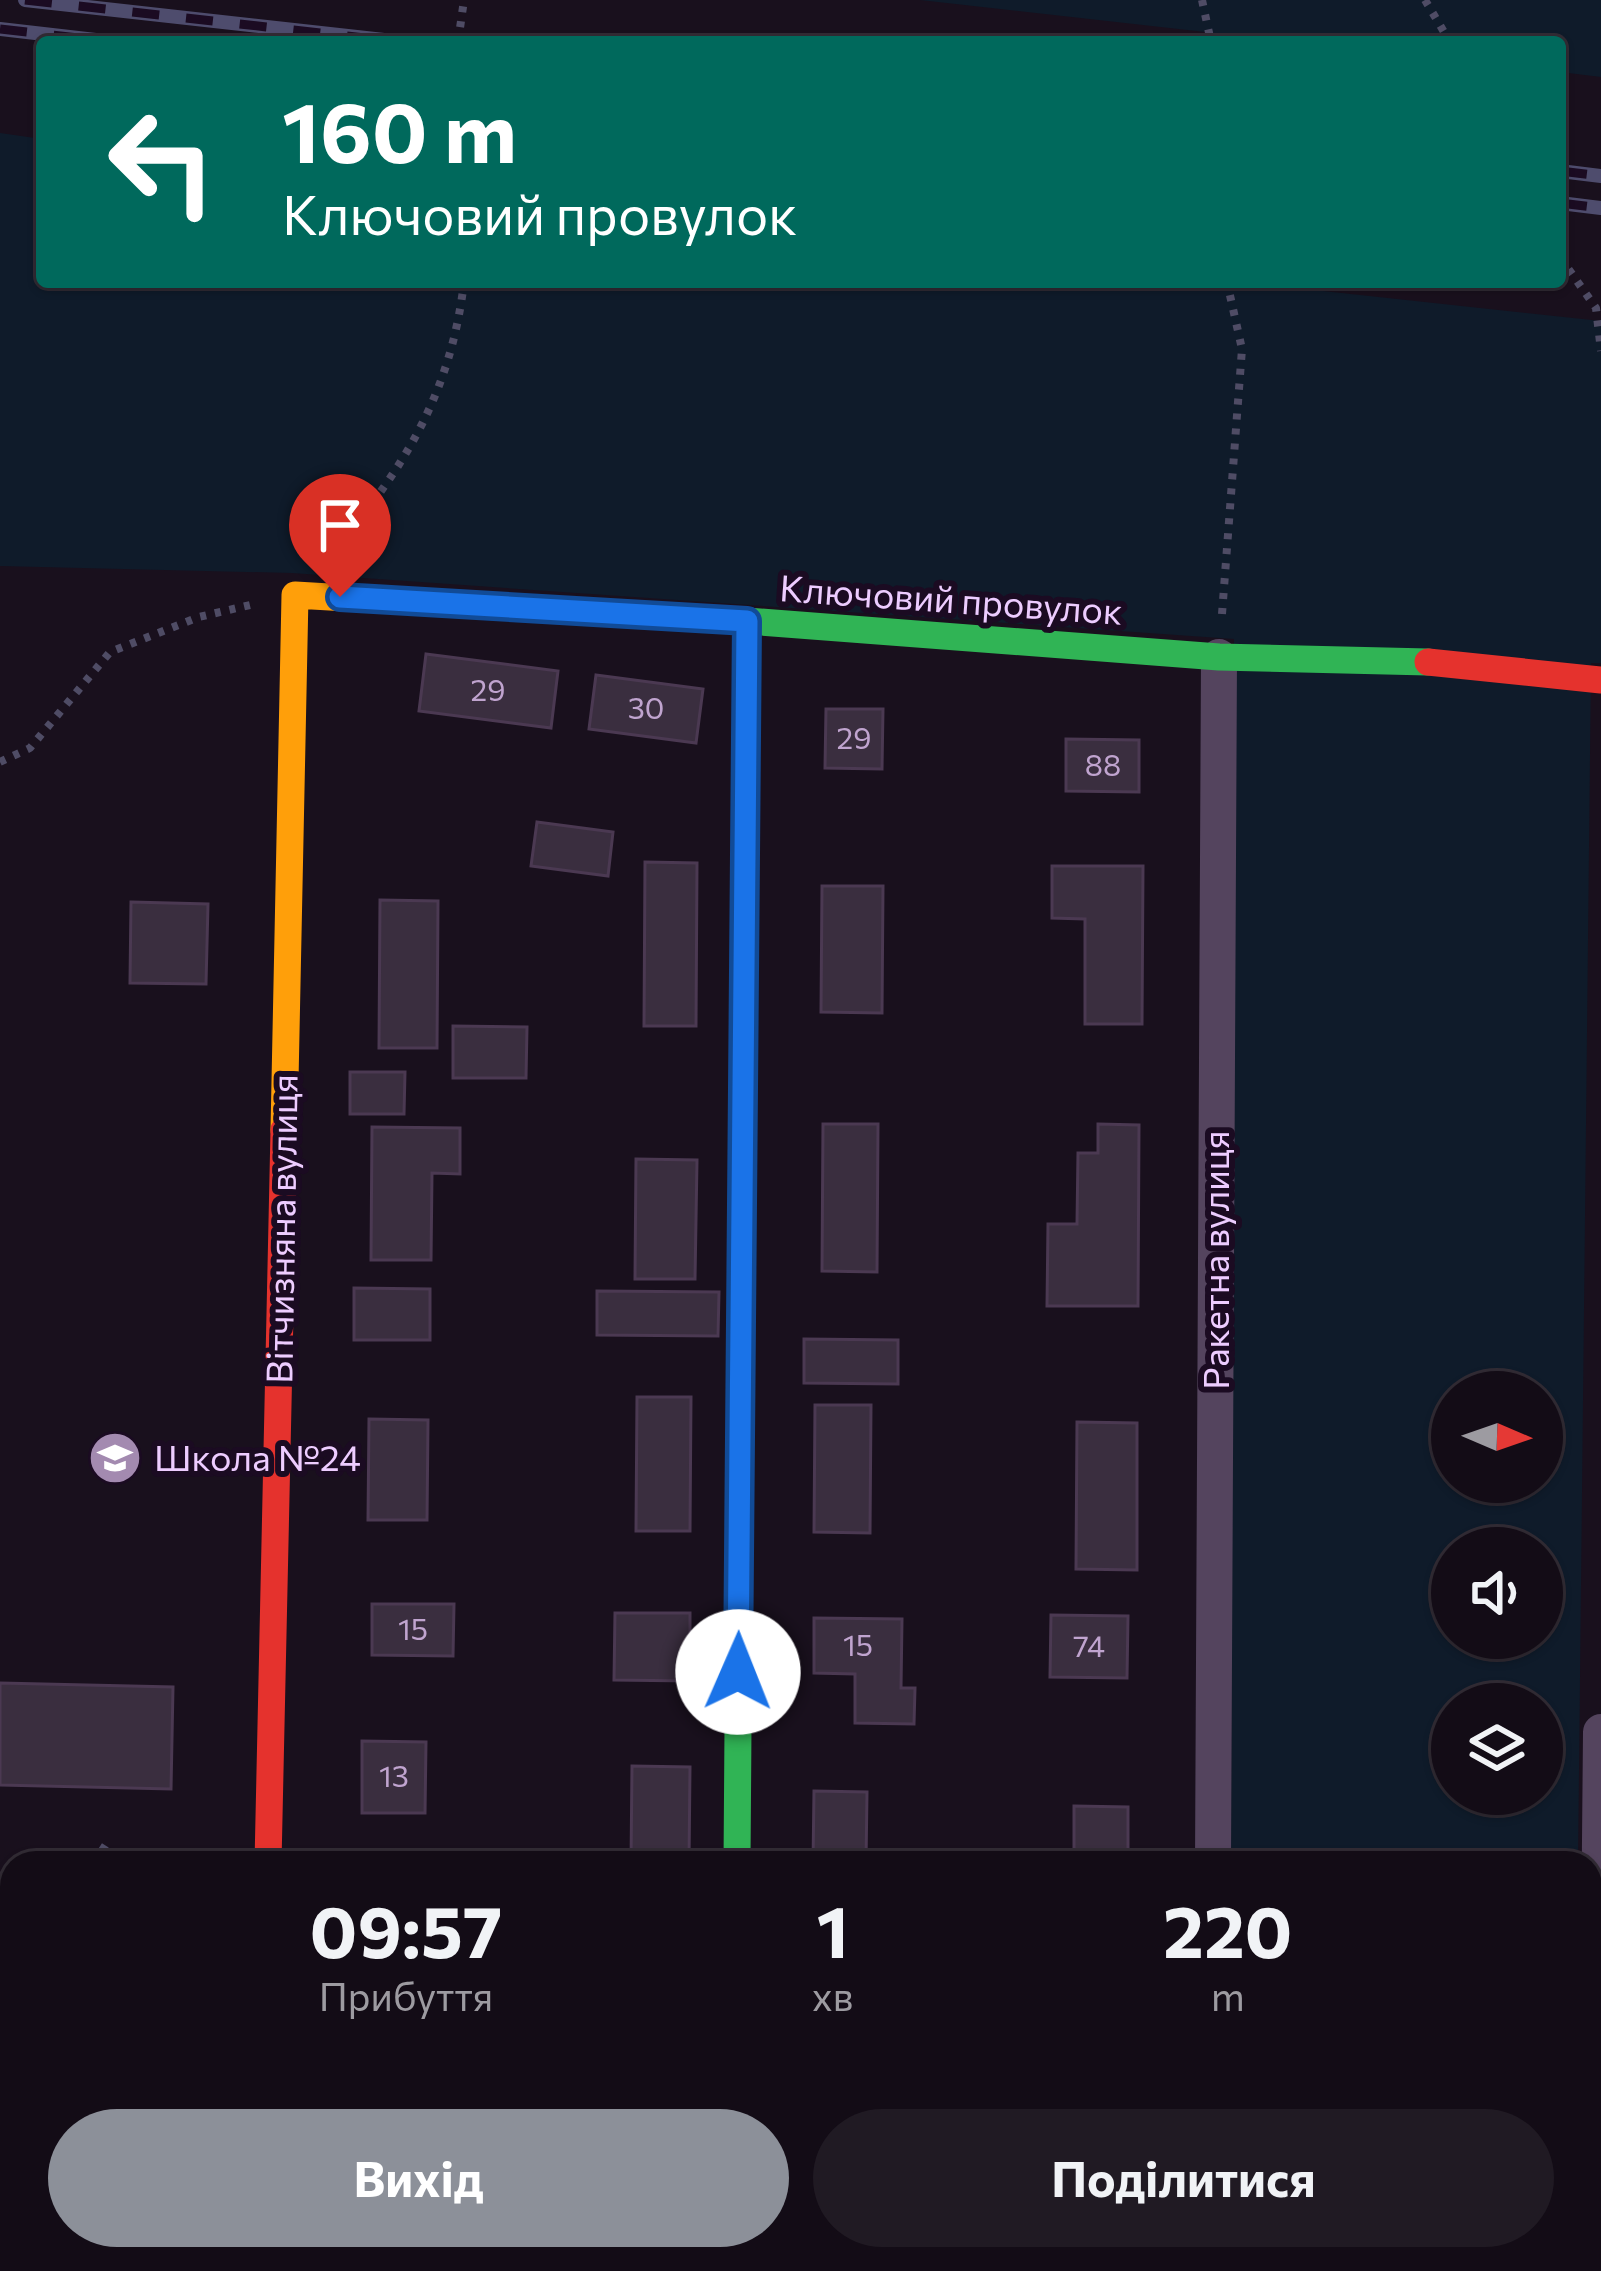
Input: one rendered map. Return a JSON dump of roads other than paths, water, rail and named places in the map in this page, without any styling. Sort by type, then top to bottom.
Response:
[{"type":"street","name":"Ключовий провулок","points":[[295,595],[747,621],[1219,657],[1409,660],[1601,680]]},
{"type":"street","name":"Вітчизняна вулиця","points":[[268,1851],[295,595]]},
{"type":"street","points":[[736,1851],[747,621]]},
{"type":"street","name":"Ракетна вулиця","points":[[1213,1851],[1219,657]]},
{"type":"street","points":[[1600,1851],[1601,1732]]},
{"type":"railway","points":[[25,0],[348,36]]},
{"type":"railway","points":[[0,29],[61,36]]},
{"type":"railway","points":[[1566,172],[1601,176]]},
{"type":"railway","points":[[1566,204],[1601,208]]},
{"type":"place","name":"Школа №24","points":[[115,1458]]}]
